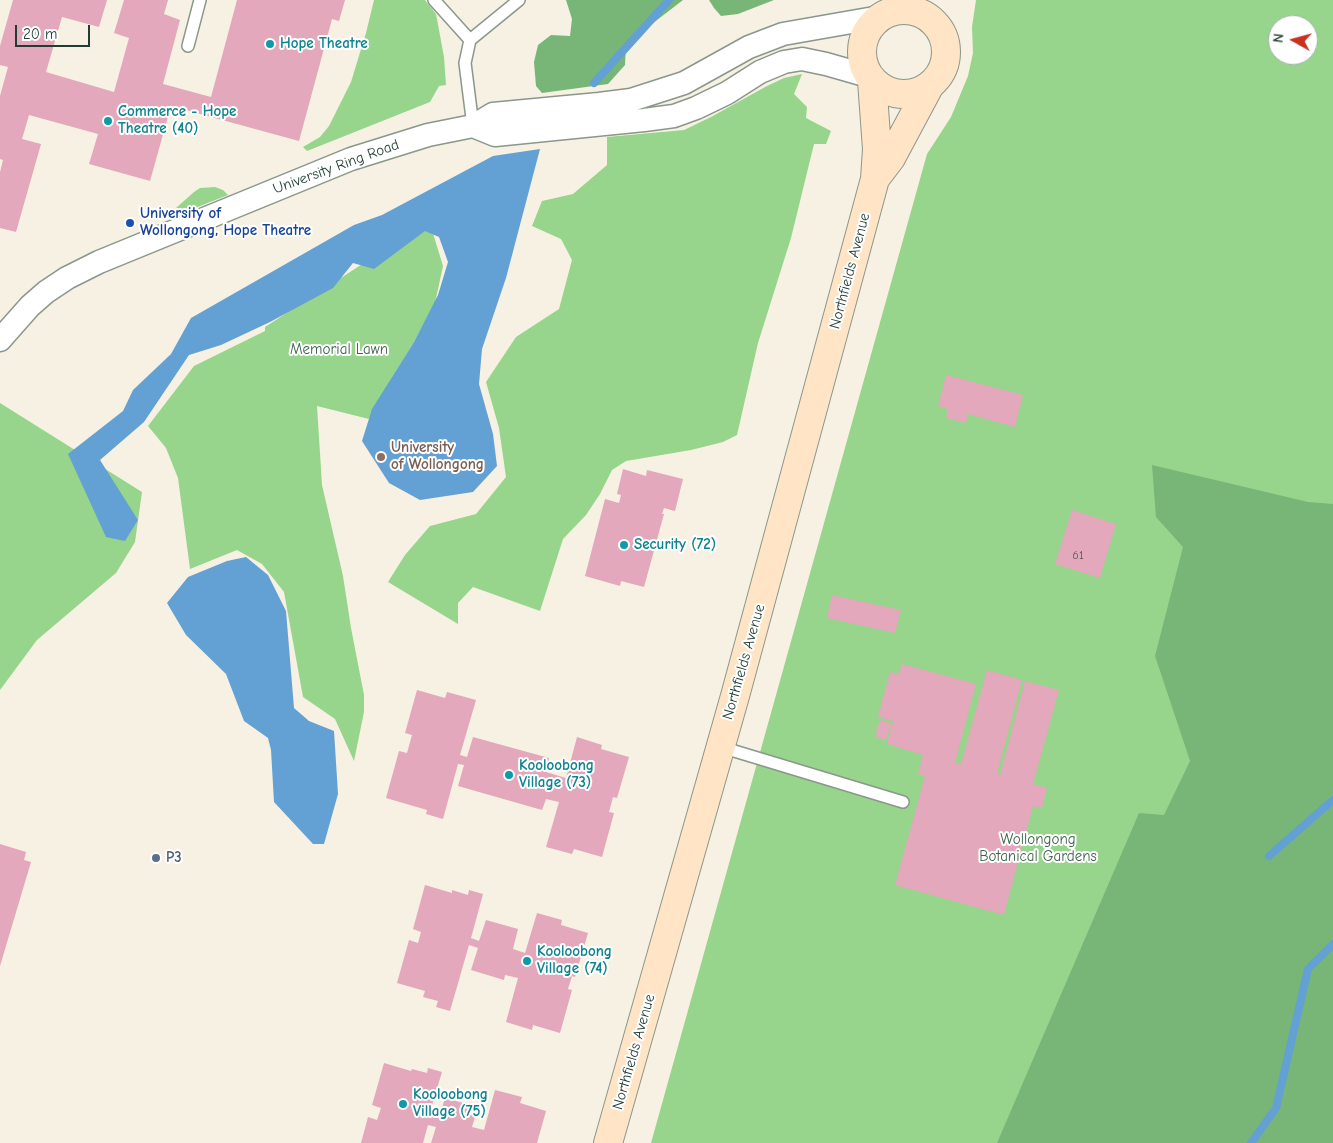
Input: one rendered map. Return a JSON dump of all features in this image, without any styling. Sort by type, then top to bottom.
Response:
[{"type":"main road","points":[[940,0],[945,50],[943,67],[938,77],[930,86],[911,94],[900,94],[885,90],[870,78],[864,66],[862,44],[872,25],[888,10],[909,10],[919,13],[936,25],[942,34]]},
{"type":"main road","name":"Northfields Avenue","points":[[608,1143],[720,747],[875,179],[877,149],[870,78]]},
{"type":"main road","name":"Northfields Avenue","points":[[875,179],[892,158],[930,86]]},
{"type":"street","name":"University Ring Road","points":[[0,340],[15,321],[46,292],[67,278],[99,262],[351,159],[428,135],[473,126],[493,114],[631,100],[684,83],[749,46],[783,34],[888,10]]},
{"type":"street","points":[[473,126],[495,135],[674,116],[727,93],[760,72],[784,62],[802,59],[826,64],[870,78]]},
{"type":"lane","points":[[188,46],[200,0]]},
{"type":"lane","points":[[434,0],[470,40]]},
{"type":"lane","points":[[473,126],[465,63],[470,40],[519,0]]},
{"type":"lane","points":[[720,747],[903,802]]},
{"type":"green space","points":[[374,0],[425,0],[436,14],[444,57],[446,85],[439,86],[430,102],[307,151],[303,147],[320,137],[329,126],[351,82]]},
{"type":"green space","points":[[566,0],[683,0],[626,44],[625,65],[608,84],[542,93],[536,86],[534,62],[538,45],[551,35],[570,36],[572,19]]},
{"type":"green space","points":[[709,0],[774,0],[738,14],[721,16]]},
{"type":"green space","name":"Wollongong Botanical Gardens","points":[[976,0],[1333,0],[1333,1143],[651,1143],[927,154],[951,117],[968,76],[973,53],[972,27]]},
{"type":"green space","points":[[802,74],[794,94],[807,107],[806,118],[831,131],[826,144],[814,144],[791,238],[758,343],[737,435],[723,442],[691,450],[626,461],[612,470],[600,494],[586,515],[563,539],[540,611],[473,587],[458,603],[458,624],[388,582],[405,555],[430,526],[476,514],[506,477],[499,428],[486,382],[516,337],[559,309],[572,260],[561,239],[532,226],[542,201],[573,194],[607,165],[607,137],[684,130],[767,86],[784,78]]},
{"type":"green space","points":[[215,187],[223,190],[228,195],[172,217],[176,208],[194,192],[200,188]]},
{"type":"green space","name":"Memorial Lawn","points":[[418,228],[432,230],[443,266],[435,303],[414,342],[369,419],[317,406],[322,485],[343,576],[364,695],[364,712],[354,761],[335,719],[303,697],[284,592],[262,564],[237,550],[190,569],[178,478],[166,448],[148,426],[194,366],[265,331],[265,327]]},
{"type":"green space","points":[[0,403],[142,492],[135,542],[116,573],[37,640],[0,690]]},
{"type":"green space","points":[[1152,465],[1308,502],[1333,504],[1333,1143],[997,1143],[1139,813],[1164,815],[1190,761],[1155,656],[1183,547],[1156,517]]},
{"type":"water","points":[[540,149],[506,278],[482,349],[479,384],[493,434],[497,466],[473,492],[420,500],[389,483],[362,441],[372,409],[414,342],[438,295],[448,262],[439,237],[425,231],[374,269],[353,263],[333,288],[270,322],[221,345],[189,355],[144,422],[100,460],[138,520],[125,541],[106,537],[68,454],[123,411],[133,390],[171,354],[191,318],[354,225],[382,215],[493,156]]},
{"type":"water","points":[[246,557],[268,575],[286,611],[294,708],[309,721],[334,731],[338,794],[324,844],[313,844],[274,802],[271,750],[268,738],[244,721],[226,674],[186,635],[167,603],[188,577],[227,561]]},
{"type":"building","name":"Commerce - Hope Theatre (40)","points":[[13,0],[107,0],[99,27],[62,17],[46,72],[114,92],[129,38],[114,33],[124,0],[168,0],[164,14],[180,20],[163,84],[211,97],[237,0],[345,0],[339,21],[332,19],[299,141],[171,106],[150,181],[89,164],[98,134],[29,115],[22,139],[41,144],[16,232],[0,228],[0,172],[3,160],[0,159],[0,96],[8,67],[0,65],[0,46]]},
{"type":"building","points":[[946,375],[1023,395],[1015,427],[968,414],[966,423],[946,418],[948,409],[938,406]]},
{"type":"building","name":"Security (72)","points":[[623,469],[646,476],[647,470],[683,479],[675,511],[664,508],[644,587],[621,581],[620,586],[585,576],[605,499],[619,503],[621,495],[617,494]]},
{"type":"building","points":[[1072,510],[1116,524],[1100,578],[1055,564]]},
{"type":"building","points":[[832,595],[901,610],[895,633],[827,618]]},
{"type":"building","points":[[902,664],[976,684],[955,763],[961,764],[987,670],[1022,680],[997,774],[1000,775],[1025,681],[1059,690],[1033,784],[1047,788],[1042,808],[1033,806],[1004,915],[895,885],[925,776],[918,774],[923,755],[887,744],[890,727],[886,740],[876,737],[877,725],[879,725],[880,720],[891,723],[890,725],[892,726],[893,721],[878,717],[890,672],[899,674]]},
{"type":"building","name":"Kooloobong Village (73)","points":[[417,690],[445,698],[447,692],[476,700],[460,755],[467,757],[473,737],[549,758],[546,772],[566,778],[577,737],[602,745],[601,749],[629,757],[617,798],[613,797],[609,812],[614,813],[602,857],[574,849],[572,854],[546,847],[559,802],[546,799],[542,810],[458,786],[464,765],[458,764],[443,819],[426,814],[427,810],[386,798],[399,751],[407,753],[412,735],[405,733]]},
{"type":"building","points":[[0,844],[26,852],[24,860],[31,862],[0,966]]},
{"type":"building","name":"Kooloobong Village (74)","points":[[425,885],[452,893],[452,890],[468,895],[469,890],[483,894],[471,938],[479,941],[486,920],[518,929],[513,949],[525,953],[537,913],[562,920],[561,925],[588,933],[575,977],[572,976],[568,989],[572,990],[560,1033],[533,1025],[532,1030],[506,1022],[518,978],[505,975],[504,980],[471,970],[478,948],[469,945],[450,1011],[436,1007],[438,1001],[423,997],[425,991],[397,983],[409,940],[418,943],[421,932],[413,929]]},
{"type":"building","name":"Kooloobong Village (75)","points":[[384,1063],[411,1071],[412,1069],[427,1073],[428,1068],[442,1072],[429,1115],[439,1118],[445,1098],[478,1107],[472,1127],[484,1130],[495,1090],[522,1097],[520,1103],[546,1111],[537,1143],[431,1143],[436,1127],[428,1125],[423,1143],[361,1143],[368,1117],[377,1120],[381,1108],[372,1105]]},
{"type":"waterway","points":[[594,83],[669,0]]},
{"type":"waterway","points":[[1269,856],[1333,800]]},
{"type":"waterway","points":[[1251,1143],[1276,1108],[1308,969],[1333,944]]},
{"type":"place","name":"Hope Theatre","points":[[270,44]]},
{"type":"place","name":"Commerce - Hope Theatre (40)","points":[[108,121]]},
{"type":"place","name":"University of Wollongong, Hope Theatre","points":[[130,223]]},
{"type":"place","name":"University of Wollongong","points":[[381,457]]},
{"type":"place","name":"Security (72)","points":[[624,545]]},
{"type":"place","name":"Kooloobong Village (73)","points":[[509,775]]},
{"type":"place","name":"P3","points":[[156,858]]},
{"type":"place","name":"Kooloobong Village (74)","points":[[527,961]]},
{"type":"place","name":"Kooloobong Village (75)","points":[[403,1104]]}]
